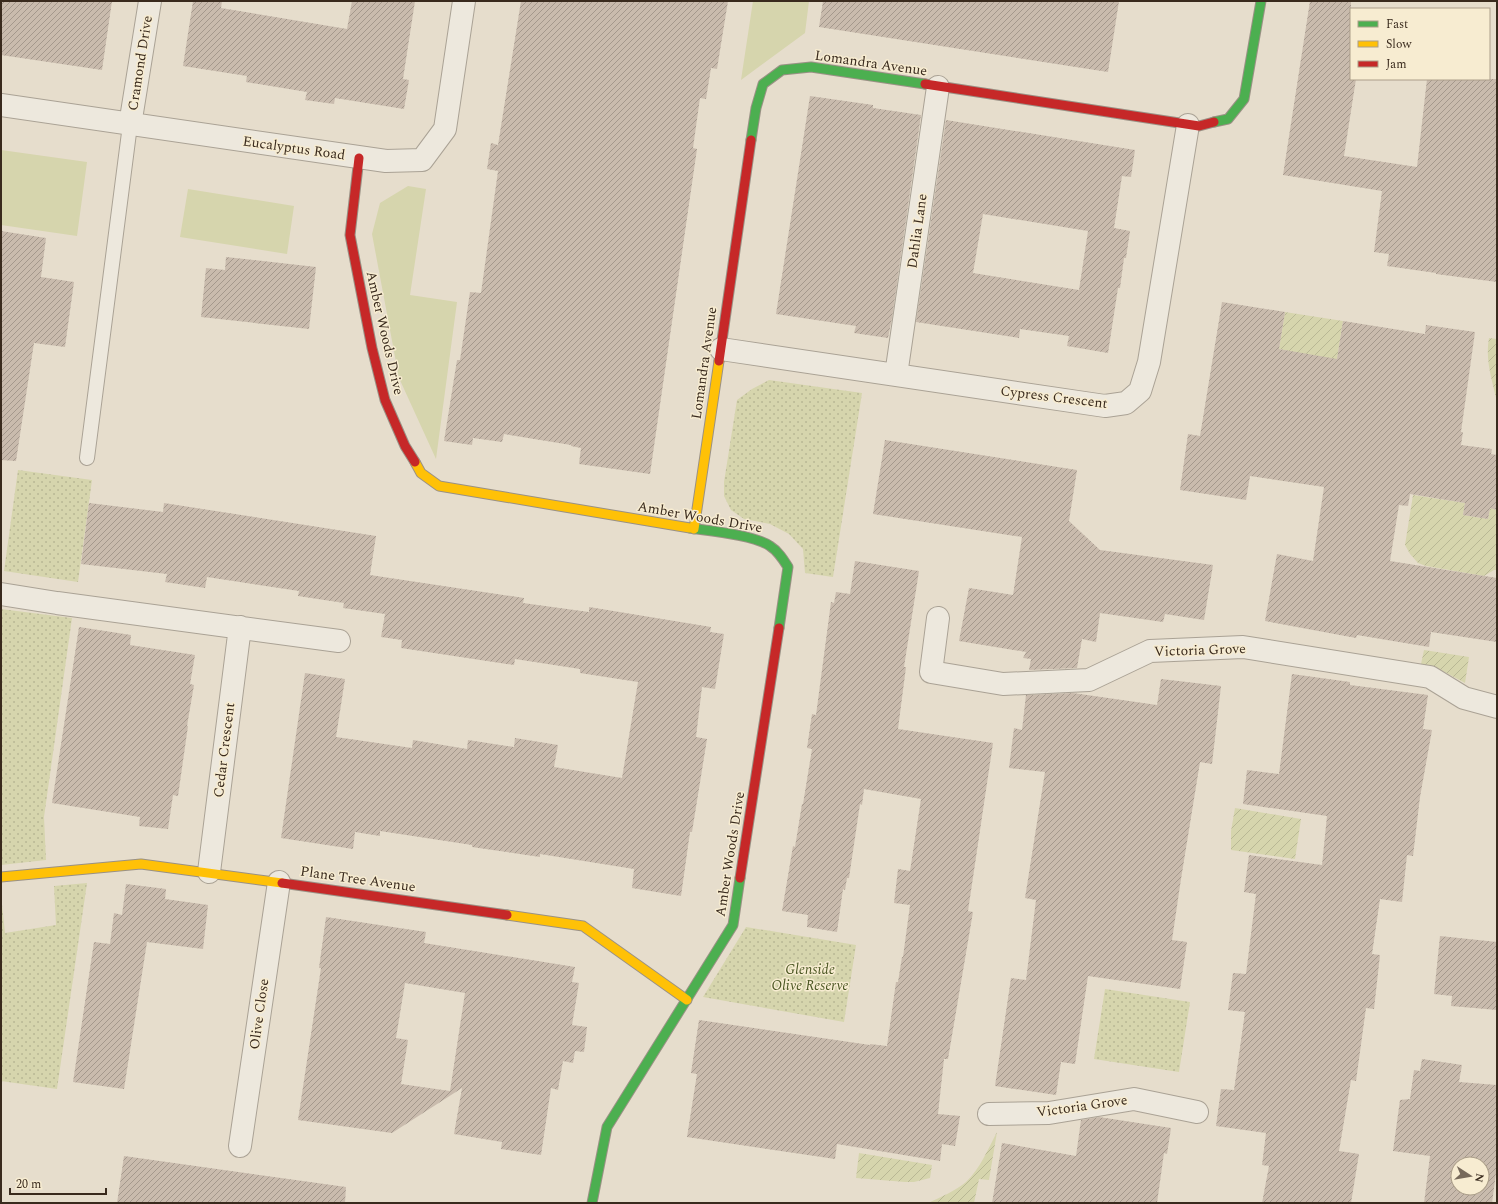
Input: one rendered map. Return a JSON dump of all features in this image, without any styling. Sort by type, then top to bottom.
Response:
[{"type":"street","name":"Cramond Drive","points":[[130,124],[150,1]]},
{"type":"street","name":"Eucalyptus Road","points":[[1,105],[359,158],[386,161],[422,160],[445,129],[464,1]]},
{"type":"street","name":"Lomandra Avenue","points":[[694,529],[756,108],[763,84],[782,70],[810,66],[938,87],[1199,126],[1228,119],[1244,99],[1261,1]]},
{"type":"street","name":"Dahlia Lane","points":[[896,375],[938,87]]},
{"type":"street","name":"Cypress Crescent","points":[[721,349],[1105,406],[1126,403],[1140,391],[1148,362],[1188,125]]},
{"type":"street","name":"Amber Woods Drive","points":[[359,158],[350,235],[370,340],[386,400],[406,446],[420,473],[439,486],[756,539],[768,544],[780,553],[788,567],[733,925],[607,1127],[592,1203]]},
{"type":"street","points":[[1,594],[57,603],[339,641]]},
{"type":"street","name":"Victoria Grove","points":[[938,618],[931,672],[1003,684],[1089,680],[1150,651],[1243,647],[1430,677],[1464,698],[1497,708]]},
{"type":"street","name":"Cedar Crescent","points":[[209,872],[240,627]]},
{"type":"street","name":"Plane Tree Avenue","points":[[1,876],[141,864],[209,872],[583,926],[687,1000]]},
{"type":"street","name":"Olive Close","points":[[240,1146],[279,882]]},
{"type":"street","name":"Victoria Grove","points":[[989,1114],[1049,1113],[1134,1099],[1197,1112]]},
{"type":"lane","points":[[87,458],[130,124]]},
{"type":"green space","points":[[753,1],[809,1],[805,33],[741,80]]},
{"type":"green space","points":[[1,150],[87,162],[77,236],[1,225]]},
{"type":"green space","points":[[408,186],[426,189],[410,295],[457,302],[436,459],[399,378],[372,234],[380,203]]},
{"type":"green space","points":[[188,189],[294,206],[287,254],[180,237]]},
{"type":"green space","points":[[1285,312],[1343,321],[1337,359],[1296,406],[1284,481],[1260,476],[1279,411],[1289,351],[1279,349]]},
{"type":"green space","points":[[1489,338],[1497,339],[1497,402],[1488,362]]},
{"type":"green space","points":[[769,380],[862,393],[833,577],[805,573],[803,549],[789,534],[770,524],[744,519],[731,510],[724,496],[724,482],[737,400],[752,389]]},
{"type":"green space","points":[[18,470],[92,480],[78,582],[4,571]]},
{"type":"green space","points":[[1413,495],[1465,503],[1463,515],[1488,519],[1490,508],[1497,510],[1497,570],[1494,570],[1484,576],[1426,566],[1418,563],[1410,554],[1405,545]]},
{"type":"green space","points":[[1,609],[72,618],[44,817],[46,860],[1,865]]},
{"type":"green space","points":[[1424,650],[1469,657],[1465,683],[1441,670],[1421,664]]},
{"type":"green space","points":[[1235,808],[1301,819],[1295,859],[1231,850],[1231,831]]},
{"type":"green space","points":[[87,883],[57,1089],[1,1081],[1,895],[5,933],[56,925],[54,886]]},
{"type":"green space","name":"Glenside Olive Reserve","points":[[746,927],[856,945],[844,1022],[703,997]]},
{"type":"green space","points":[[1105,989],[1190,1002],[1179,1072],[1094,1059]]},
{"type":"green space","points":[[997,1132],[989,1180],[979,1179],[974,1203],[928,1203],[953,1191],[971,1177],[980,1165]]},
{"type":"green space","points":[[859,1153],[932,1165],[930,1178],[914,1182],[905,1182],[856,1178]]},
{"type":"building","points":[[1,1],[112,1],[102,70],[1,55]]},
{"type":"building","points":[[193,1],[222,1],[221,8],[347,29],[352,1],[415,1],[403,79],[409,80],[404,109],[335,98],[334,104],[305,100],[307,92],[246,82],[247,76],[183,66]]},
{"type":"building","points":[[521,1],[728,1],[717,69],[711,68],[706,99],[700,98],[693,148],[697,149],[650,474],[579,464],[581,448],[504,434],[502,442],[473,438],[472,445],[444,441],[457,360],[460,360],[470,292],[481,293],[498,171],[487,169],[491,143],[498,145]]},
{"type":"building","points":[[823,1],[1119,1],[1108,72],[819,27]]},
{"type":"building","points":[[1310,1],[1351,1],[1350,80],[1356,80],[1344,156],[1417,167],[1427,80],[1497,79],[1497,282],[1387,266],[1389,254],[1374,252],[1382,191],[1283,175]]},
{"type":"building","points":[[810,96],[873,105],[873,108],[921,115],[888,338],[854,333],[856,326],[776,314]]},
{"type":"building","points":[[946,120],[1135,150],[1131,177],[1122,176],[1114,228],[1130,231],[1126,258],[1124,258],[1120,288],[1118,288],[1108,353],[1067,346],[1069,336],[1020,329],[1019,338],[916,322]],"holes":[[[983,214],[1088,231],[1079,290],[973,273]]]},
{"type":"building","points":[[1,231],[46,238],[41,277],[74,282],[65,347],[34,343],[16,461],[1,460]]},
{"type":"building","points":[[226,257],[316,267],[309,329],[201,317],[206,268],[225,270]]},
{"type":"building","points":[[1222,302],[1285,312],[1279,349],[1337,359],[1343,321],[1425,334],[1426,325],[1475,332],[1461,432],[1463,432],[1461,445],[1492,449],[1491,454],[1497,455],[1497,510],[1490,508],[1488,519],[1463,515],[1465,503],[1410,494],[1408,506],[1399,505],[1390,561],[1497,578],[1497,642],[1431,632],[1429,647],[1357,635],[1356,638],[1265,621],[1277,554],[1313,561],[1324,487],[1250,476],[1246,500],[1180,490],[1188,434],[1200,436]]},
{"type":"building","points":[[885,440],[1077,470],[1069,521],[1100,550],[1213,565],[1204,620],[1165,614],[1163,622],[1100,613],[1096,642],[1082,639],[1077,668],[1029,670],[1031,659],[1023,658],[1026,652],[959,641],[969,588],[1013,595],[1022,537],[873,514]]},
{"type":"building","points":[[89,503],[163,512],[164,503],[376,536],[370,575],[524,598],[523,603],[589,612],[589,607],[711,627],[710,632],[724,634],[715,689],[702,687],[696,737],[707,739],[692,832],[690,832],[681,896],[632,888],[634,869],[540,854],[540,857],[380,831],[380,836],[355,832],[353,849],[281,838],[305,673],[345,679],[336,737],[412,748],[413,740],[467,749],[468,740],[514,747],[515,738],[558,745],[554,767],[622,778],[638,682],[580,673],[580,669],[515,659],[514,665],[401,648],[402,640],[381,637],[385,614],[343,608],[344,603],[298,596],[299,591],[207,577],[205,588],[165,582],[167,574],[81,564]]},
{"type":"building","points":[[855,561],[919,571],[904,667],[906,667],[898,729],[993,743],[968,911],[973,912],[948,1059],[944,1059],[938,1114],[960,1116],[955,1146],[942,1144],[940,1161],[837,1144],[835,1159],[687,1137],[697,1074],[691,1073],[699,1020],[870,1045],[887,1046],[896,982],[898,982],[903,957],[910,905],[894,903],[898,869],[910,871],[921,799],[864,789],[862,805],[860,804],[849,878],[847,878],[845,890],[843,889],[837,932],[807,927],[808,915],[782,911],[812,749],[807,748],[812,714],[816,715],[831,602],[834,603],[836,592],[850,594]]},
{"type":"building","points":[[79,627],[131,635],[130,645],[195,655],[190,684],[194,685],[178,796],[173,795],[168,829],[139,826],[140,817],[52,803]]},
{"type":"building","points":[[1292,674],[1350,682],[1350,685],[1428,695],[1423,729],[1432,730],[1420,797],[1413,856],[1407,855],[1402,902],[1380,899],[1372,954],[1380,955],[1374,1009],[1366,1008],[1356,1081],[1351,1080],[1339,1151],[1359,1154],[1351,1203],[1262,1203],[1269,1166],[1262,1165],[1266,1133],[1216,1126],[1221,1089],[1234,1090],[1245,1012],[1228,1010],[1233,973],[1246,974],[1256,894],[1244,892],[1249,855],[1322,865],[1327,816],[1243,804],[1247,770],[1279,774]]},
{"type":"building","points":[[1161,679],[1221,686],[1212,764],[1200,762],[1172,940],[1187,942],[1180,989],[1088,976],[1075,1064],[1061,1062],[1056,1095],[995,1086],[1011,978],[1026,980],[1036,900],[1025,898],[1045,772],[1009,768],[1014,728],[1022,730],[1026,695],[1073,693],[1157,705]]},
{"type":"building","points":[[126,884],[166,889],[165,899],[208,905],[203,949],[147,942],[124,1089],[73,1082],[94,942],[110,944],[114,913],[122,915]]},
{"type":"building","points":[[326,917],[426,932],[424,943],[575,967],[572,982],[579,983],[572,1025],[587,1027],[584,1052],[575,1051],[573,1063],[563,1061],[558,1090],[551,1088],[541,1155],[501,1149],[502,1142],[454,1134],[462,1088],[392,1133],[298,1120],[321,968],[319,968]],"holes":[[[405,983],[465,993],[450,1091],[401,1084],[408,1040],[396,1038]]]},
{"type":"building","points":[[1440,936],[1497,942],[1497,1010],[1451,1006],[1452,996],[1434,994]]},
{"type":"building","points":[[1422,1059],[1462,1065],[1459,1082],[1497,1085],[1497,1166],[1492,1203],[1424,1203],[1430,1156],[1393,1151],[1400,1100],[1410,1099],[1414,1070],[1420,1071]]},
{"type":"building","points":[[1099,1117],[1171,1128],[1167,1154],[1164,1153],[1157,1203],[992,1203],[1002,1143],[1076,1156],[1081,1120]]},
{"type":"building","points":[[124,1156],[346,1187],[345,1203],[117,1203]]},
{"type":"traffic: fast","points":[[1214,122],[1228,119],[1244,99],[1261,1]]},
{"type":"traffic: fast","points":[[751,140],[756,108],[763,84],[782,70],[811,67],[925,84]]},
{"type":"traffic: fast","points":[[690,528],[732,534],[754,539],[770,546],[778,553],[788,567],[779,628]]},
{"type":"traffic: fast","points":[[592,1203],[607,1127],[733,925],[740,878]]},
{"type":"traffic: slow","points":[[694,529],[719,361]]},
{"type":"traffic: slow","points":[[415,462],[421,473],[439,486],[690,528]]},
{"type":"traffic: slow","points":[[1,877],[141,864],[282,883]]},
{"type":"traffic: slow","points":[[507,915],[583,926],[687,1000]]},
{"type":"traffic: jam","points":[[925,84],[1199,126],[1214,122]]},
{"type":"traffic: jam","points":[[719,361],[751,140]]},
{"type":"traffic: jam","points":[[359,158],[350,235],[372,348],[385,400],[405,446],[415,462]]},
{"type":"traffic: jam","points":[[740,878],[779,628]]},
{"type":"traffic: jam","points":[[282,883],[507,915]]}]
